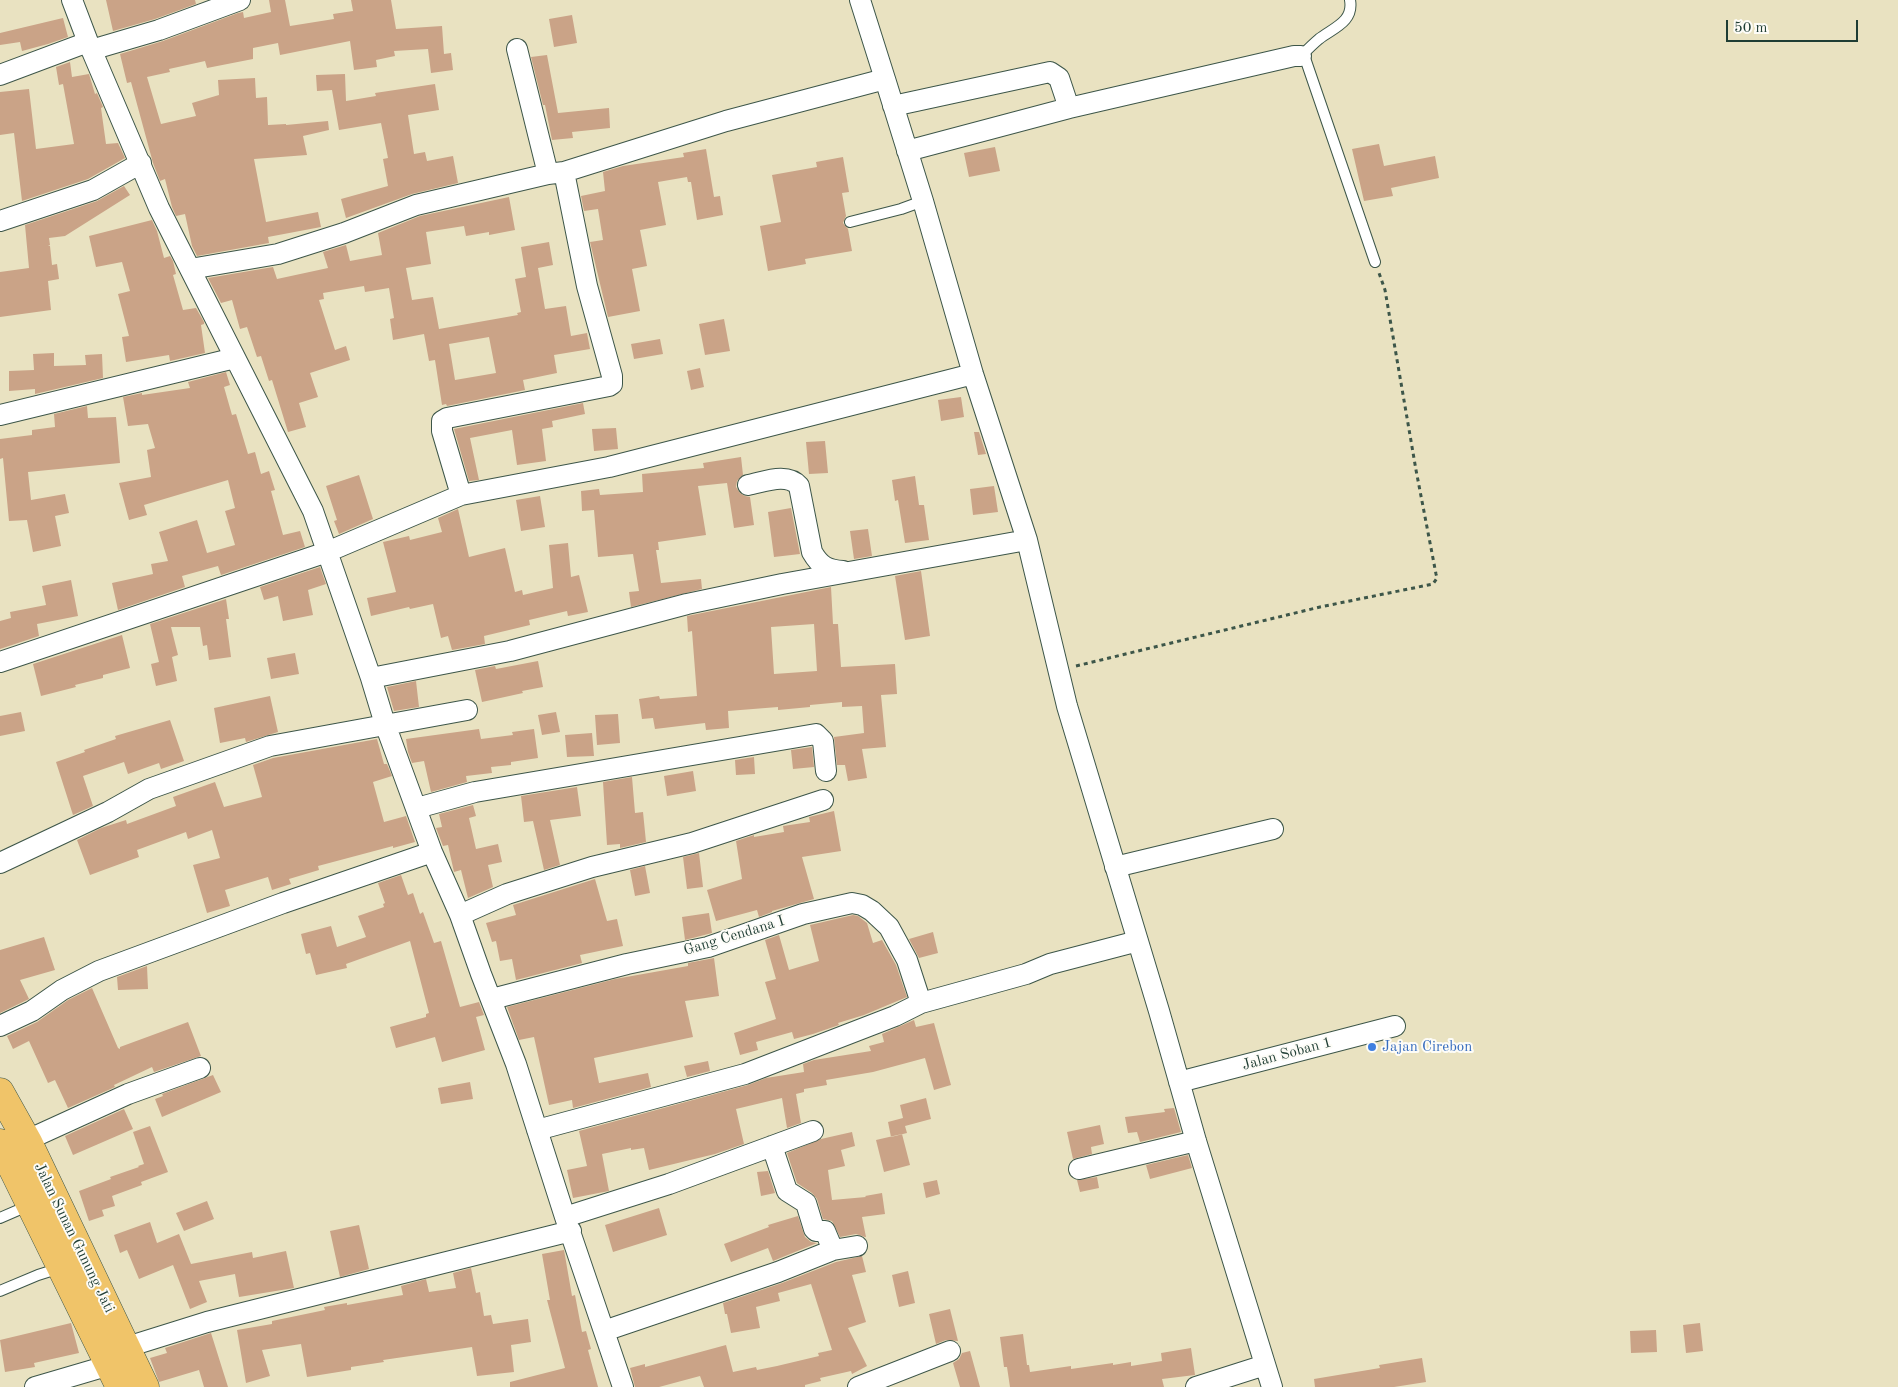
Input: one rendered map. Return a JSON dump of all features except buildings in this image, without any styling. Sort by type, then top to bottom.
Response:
[{"type":"highway","name":"Jalan Sunan Gunung Jati","points":[[0,1092],[28,1142],[73,1262]]},
{"type":"highway","points":[[0,1143],[31,1205],[73,1262],[119,1366],[145,1387]]},
{"type":"street","points":[[72,0],[159,208],[313,511],[372,678],[385,724],[432,852],[460,915],[516,1064],[623,1387]]},
{"type":"street","points":[[0,75],[90,46],[159,30],[240,0]]},
{"type":"street","points":[[860,0],[923,202],[973,374],[1027,540],[1067,706],[1138,940],[1196,1141],[1272,1387]]},
{"type":"street","points":[[461,495],[442,431],[442,421],[447,418],[522,402],[609,386],[613,380],[556,173],[517,49]]},
{"type":"street","points":[[907,151],[1069,108],[1294,56],[1301,56]]},
{"type":"street","points":[[893,106],[1050,72],[1059,78],[1069,108]]},
{"type":"street","points":[[190,269],[278,254],[344,233],[416,205],[556,173],[726,120],[885,79]]},
{"type":"street","points":[[0,221],[92,190],[141,163]]},
{"type":"street","points":[[0,415],[235,358]]},
{"type":"street","points":[[0,662],[327,552],[461,495],[609,467],[973,374]]},
{"type":"street","points":[[748,485],[784,479],[794,481],[799,486],[812,552],[817,561],[824,568],[850,571]]},
{"type":"street","points":[[372,678],[510,651],[687,604],[850,571],[1027,540]]},
{"type":"street","points":[[0,863],[108,812],[149,789],[270,746],[467,710]]},
{"type":"street","points":[[417,808],[475,792],[810,734],[816,734],[823,741],[826,771]]},
{"type":"street","points":[[460,915],[507,894],[592,867],[692,843],[823,800]]},
{"type":"street","points":[[1115,867],[1273,828]]},
{"type":"street","points":[[0,1026],[32,1011],[62,990],[99,971],[283,903],[432,852]]},
{"type":"street","name":"Gang Cendana I","points":[[492,999],[627,964],[708,947],[803,914],[858,903],[872,911],[889,927],[907,960],[921,1003]]},
{"type":"street","points":[[537,1130],[745,1074],[895,1016],[921,1003],[1138,940]]},
{"type":"street","name":"Jalan Soban 1","points":[[1179,1082],[1395,1026]]},
{"type":"street","points":[[28,1142],[128,1094],[200,1068]]},
{"type":"street","points":[[35,1387],[119,1366],[207,1322],[568,1224],[669,1184],[814,1131]]},
{"type":"street","points":[[1079,1169],[1196,1141]]},
{"type":"street","points":[[772,1146],[787,1191],[806,1203],[814,1229],[816,1231],[826,1231],[833,1250]]},
{"type":"street","points":[[604,1331],[778,1272],[833,1250],[857,1246]]},
{"type":"street","points":[[858,1387],[950,1351]]},
{"type":"street","points":[[1196,1387],[1265,1365]]},
{"type":"lane","points":[[1350,0],[1350,10],[1344,21],[1301,56],[1306,61],[1376,262]]},
{"type":"lane","points":[[850,222],[923,202]]},
{"type":"lane","points":[[0,1218],[31,1205]]},
{"type":"lane","points":[[0,1291],[73,1262]]},
{"type":"path","points":[[1058,670],[1320,607],[1435,582],[1436,574],[1384,290],[1376,262]]},
{"type":"place","name":"Jajan Cirebon","points":[[1372,1047]]}]
